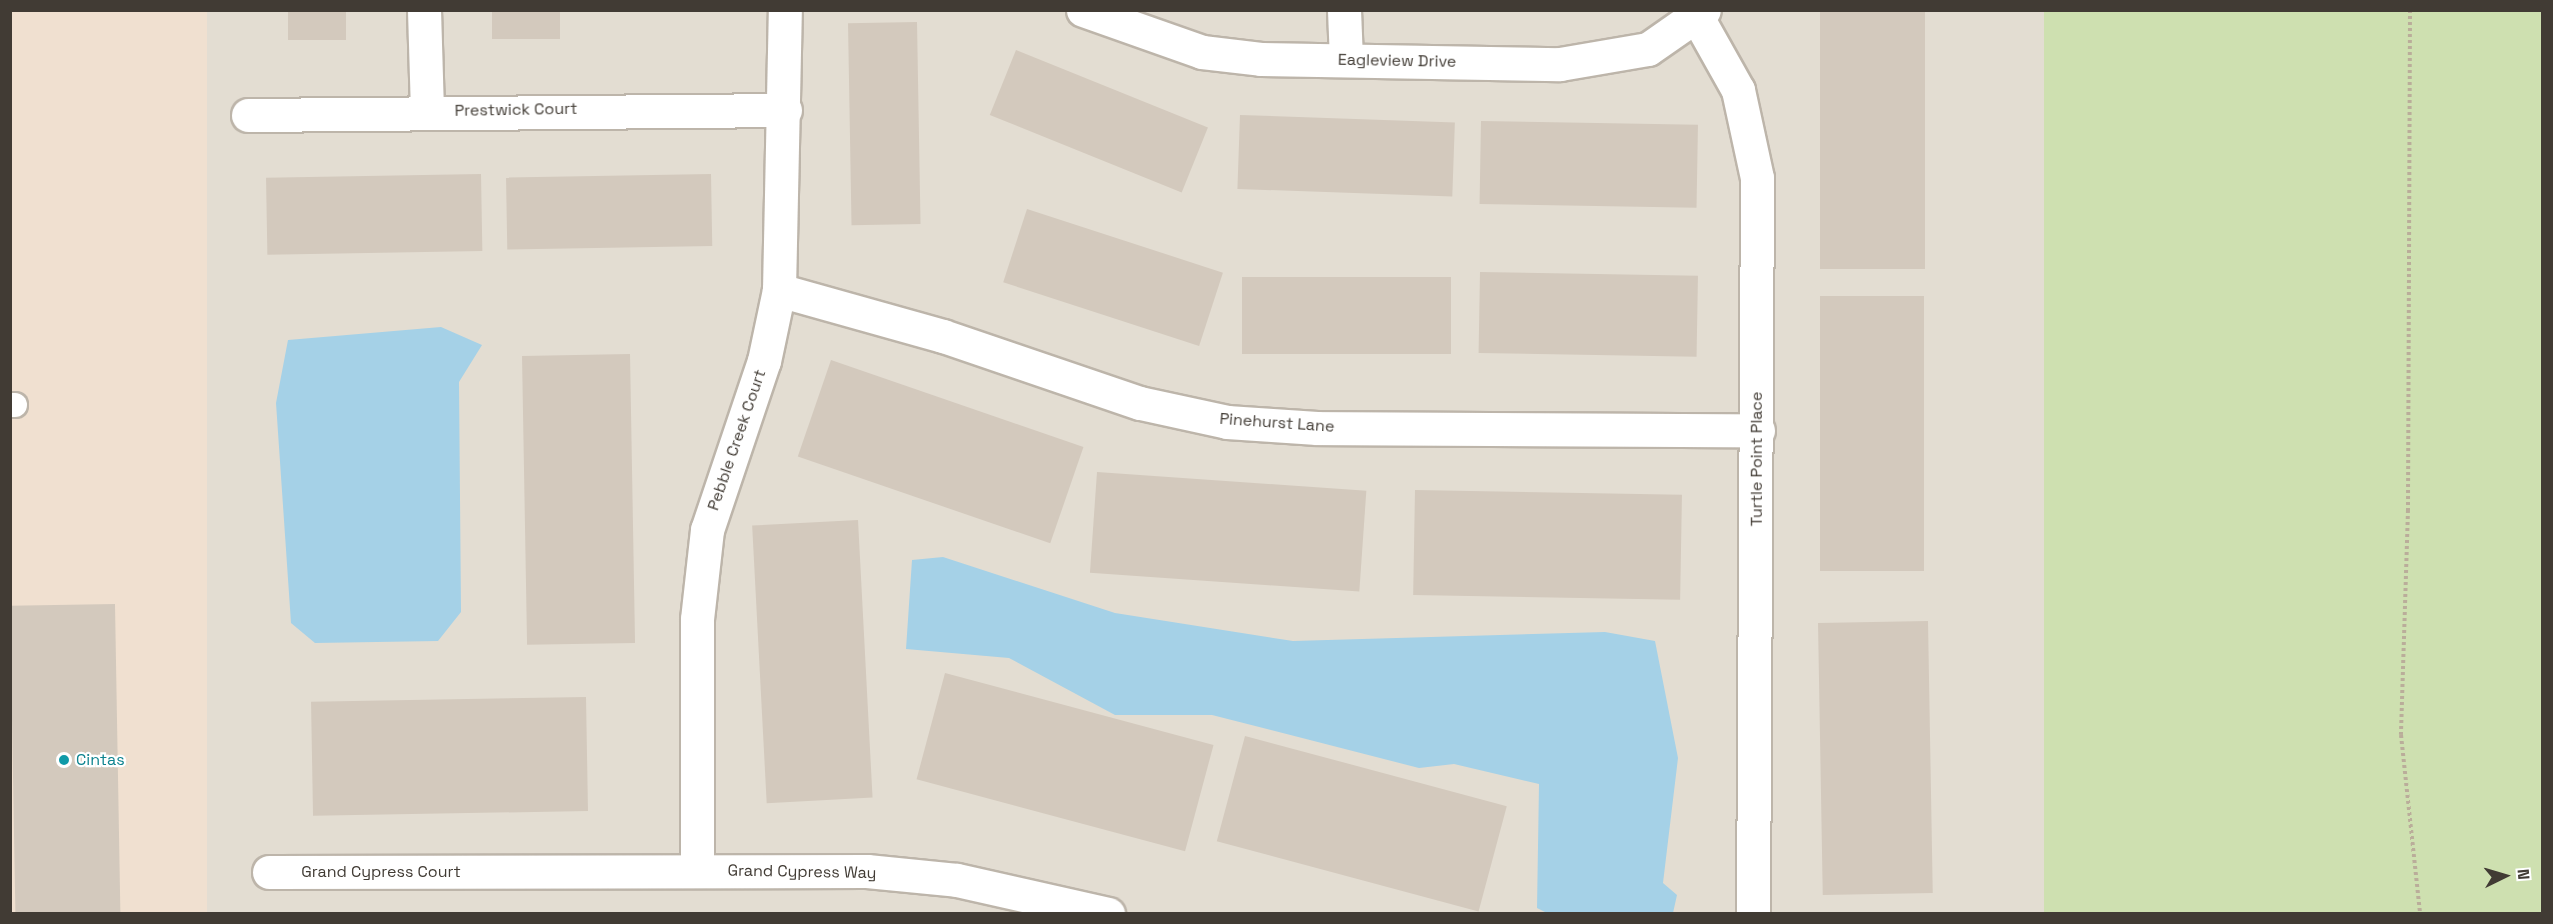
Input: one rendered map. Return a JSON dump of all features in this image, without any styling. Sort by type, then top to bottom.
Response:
[{"type":"street","points":[[424,10],[427,111]]},
{"type":"street","name":"Pebble Creek Court","points":[[697,871],[697,620],[707,531],[764,361],[779,290],[785,111],[785,10]]},
{"type":"street","name":"Eagleview Drive","points":[[1083,10],[1202,52],[1346,60],[1590,63],[1648,49],[1700,14]]},
{"type":"street","points":[[1344,10],[1346,60]]},
{"type":"street","name":"Turtle Point Place","points":[[1700,14],[1738,90],[1757,178],[1758,430],[1753,914]]},
{"type":"street","name":"Prestwick Court","points":[[248,115],[427,111],[785,111]]},
{"type":"street","name":"Pinehurst Lane","points":[[779,290],[943,336],[1140,403],[1227,422],[1317,428],[1758,430]]},
{"type":"street","name":"Grand Cypress Way","points":[[493,873],[867,871],[957,880],[1108,914]]},
{"type":"street","name":"Grand Cypress Court","points":[[269,872],[493,873]]},
{"type":"path","points":[[2410,10],[2408,510],[2401,735],[2420,914]]},
{"type":"shaded area","points":[[10,11],[207,11],[207,913],[10,913]]},
{"type":"shaded area","points":[[207,11],[2044,11],[2044,913],[207,913]]},
{"type":"green space","points":[[2044,11],[2542,11],[2542,913],[2044,913]]},
{"type":"water","points":[[441,327],[482,345],[459,382],[461,612],[438,641],[315,643],[291,623],[276,403],[288,340]]},
{"type":"water","points":[[943,557],[1115,613],[1293,641],[1605,632],[1655,641],[1678,758],[1663,883],[1677,895],[1673,913],[1549,914],[1537,908],[1539,784],[1454,764],[1419,768],[1212,715],[1115,715],[1009,658],[906,649],[912,560]]},
{"type":"building","points":[[288,10],[346,10],[346,40],[288,40]]},
{"type":"building","points":[[492,10],[560,10],[560,39],[492,39]]},
{"type":"building","points":[[1820,10],[1925,10],[1925,269],[1820,269]]},
{"type":"building","points":[[917,22],[921,224],[852,225],[848,23]]},
{"type":"building","points":[[1016,50],[1208,128],[1182,192],[990,115]]},
{"type":"building","points":[[1240,115],[1455,123],[1452,196],[1237,189]]},
{"type":"building","points":[[1481,121],[1698,125],[1697,208],[1480,204]]},
{"type":"building","points":[[481,174],[482,251],[267,255],[266,178]]},
{"type":"building","points":[[711,174],[712,246],[507,250],[506,178]]},
{"type":"building","points":[[1027,209],[1223,273],[1199,346],[1003,282]]},
{"type":"building","points":[[1480,272],[1698,276],[1697,357],[1479,353]]},
{"type":"building","points":[[1242,277],[1451,277],[1451,354],[1242,354]]},
{"type":"building","points":[[1820,296],[1924,296],[1924,571],[1820,571]]},
{"type":"building","points":[[630,354],[635,643],[527,645],[522,356]]},
{"type":"building","points":[[831,360],[1083,447],[1050,543],[798,456]]},
{"type":"building","points":[[1097,472],[1366,491],[1359,592],[1090,573]]},
{"type":"building","points":[[1415,490],[1682,495],[1680,600],[1413,595]]},
{"type":"building","points":[[858,520],[873,798],[767,803],[752,526]]},
{"type":"building","name":"Cintas","points":[[115,604],[120,914],[15,914],[10,606]]},
{"type":"building","points":[[1928,621],[1933,893],[1823,895],[1818,623]]},
{"type":"building","points":[[945,673],[1214,745],[1185,851],[917,779]]},
{"type":"building","points":[[586,697],[588,811],[313,816],[311,702]]},
{"type":"building","points":[[1245,736],[1507,806],[1479,911],[1217,841]]},
{"type":"place","name":"Cintas","points":[[64,760]]}]
